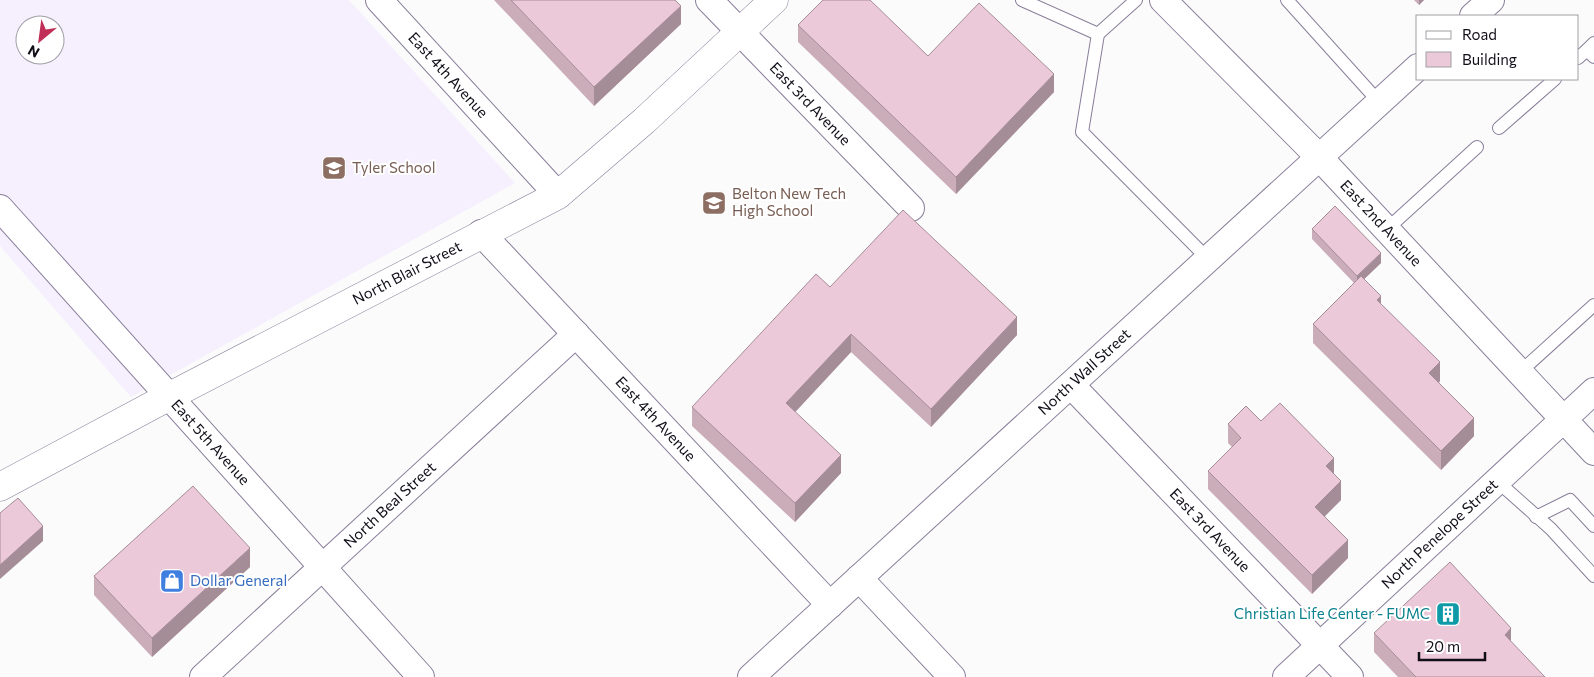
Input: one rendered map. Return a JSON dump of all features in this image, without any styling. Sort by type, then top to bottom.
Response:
[{"type":"street","name":"East 4th Avenue","points":[[379,0],[558,195]]},
{"type":"street","name":"East 3rd Avenue","points":[[709,0],[911,208]]},
{"type":"street","name":"North Blair Street","points":[[0,488],[168,397],[481,233],[558,195],[644,121],[774,0]]},
{"type":"street","name":"East 2nd Avenue","points":[[1163,0],[1319,157],[1594,452]]},
{"type":"street","points":[[1474,15],[1491,0]]},
{"type":"street","name":"North Wall Street","points":[[751,677],[1416,69]]},
{"type":"street","name":"East 5th Avenue","points":[[0,208],[421,677]]},
{"type":"street","name":"East 4th Avenue","points":[[481,233],[830,604]]},
{"type":"street","name":"North Beal Street","points":[[204,677],[576,334]]},
{"type":"street","name":"East 3rd Avenue","points":[[1071,385],[1350,677]]},
{"type":"street","name":"North Penelope Street","points":[[1286,677],[1594,391]]},
{"type":"street","points":[[859,578],[952,677]]},
{"type":"lane","points":[[1022,0],[1098,34]]},
{"type":"lane","points":[[1136,0],[1098,34],[1082,132],[1208,259]]},
{"type":"lane","points":[[1287,0],[1380,102]]},
{"type":"lane","points":[[1499,128],[1554,80]]},
{"type":"lane","points":[[1386,230],[1477,147]]},
{"type":"lane","points":[[1519,373],[1594,305]]},
{"type":"lane","points":[[1497,481],[1550,529],[1594,576]]},
{"type":"lane","points":[[1536,517],[1570,500],[1594,526]]},
{"type":"shaded area","points":[[0,0],[349,0],[515,183],[131,397],[0,246]]},
{"type":"building","points":[[511,0],[675,0],[681,6],[594,87]]},
{"type":"building","points":[[823,0],[870,0],[928,56],[979,3],[1054,74],[956,177],[798,25]]},
{"type":"building","points":[[1335,206],[1381,253],[1357,276],[1312,229]]},
{"type":"building","points":[[903,210],[1017,317],[931,409],[851,334],[786,403],[841,455],[795,503],[692,407],[816,274],[830,287]]},
{"type":"building","points":[[1361,276],[1381,296],[1377,300],[1440,362],[1429,373],[1474,418],[1441,451],[1313,324]]},
{"type":"building","points":[[1280,403],[1334,458],[1326,466],[1341,481],[1315,507],[1348,540],[1312,575],[1208,471],[1241,438],[1228,424],[1246,406],[1261,421]]},
{"type":"building","name":"Dollar General","points":[[193,486],[250,548],[152,638],[94,576]]},
{"type":"building","points":[[18,498],[43,526],[0,565],[0,513]]},
{"type":"building","name":"Christian Life Center - FUMC","points":[[1450,562],[1511,628],[1505,635],[1545,677],[1416,677],[1374,633]]},
{"type":"place","name":"Tyler School","points":[[334,168]]},
{"type":"place","name":"Belton New Tech High School","points":[[714,203]]},
{"type":"place","name":"Dollar General","points":[[172,581]]},
{"type":"place","name":"Christian Life Center - FUMC","points":[[1448,614]]}]
